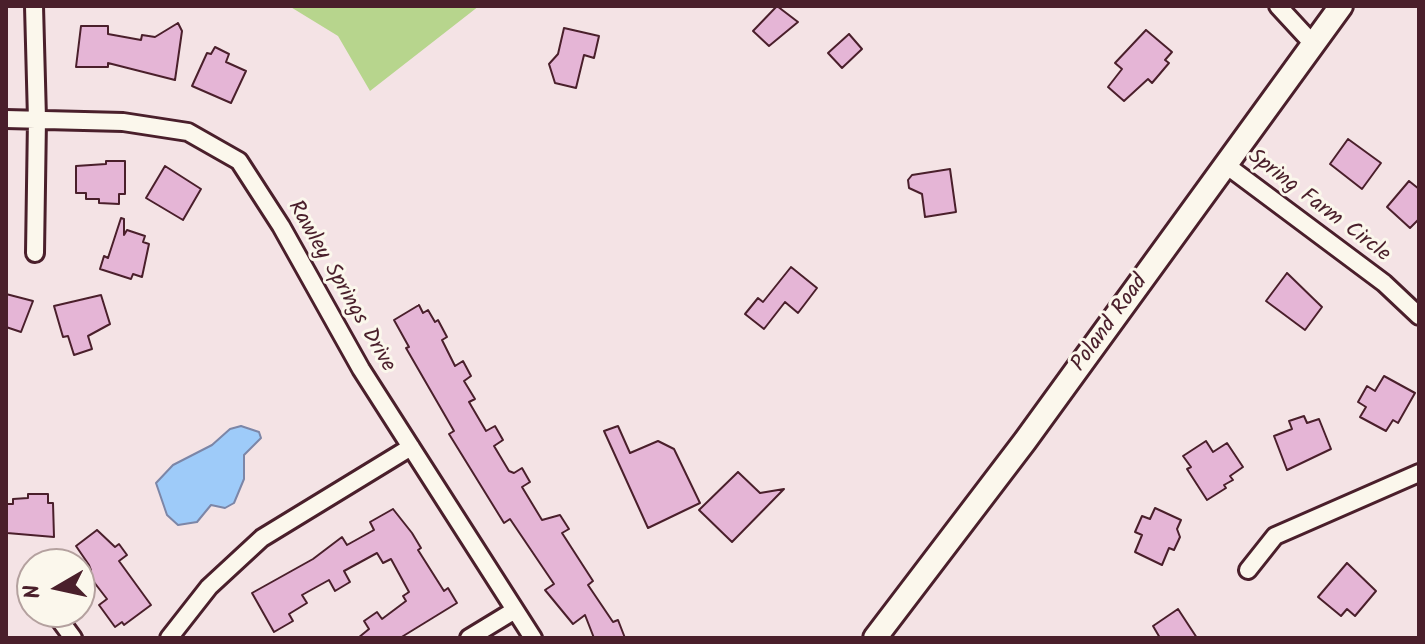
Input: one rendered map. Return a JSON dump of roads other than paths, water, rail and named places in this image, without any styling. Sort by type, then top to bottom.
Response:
[{"type":"street","points":[[34,6],[37,119],[35,253]]},
{"type":"street","points":[[1278,6],[1314,45]]},
{"type":"street","name":"Poland Road","points":[[875,638],[1025,441],[1341,6]]},
{"type":"street","name":"Rawley Springs Drive","points":[[6,119],[123,122],[188,132],[239,161],[411,447],[533,638]]},
{"type":"street","name":"Spring Farm Circle","points":[[1226,165],[1384,283],[1419,316]]},
{"type":"street","points":[[169,638],[209,587],[262,538],[411,447]]},
{"type":"street","points":[[1248,570],[1275,536],[1419,473]]},
{"type":"street","points":[[469,638],[515,610]]},
{"type":"water","points":[[241,426],[259,432],[261,438],[244,455],[244,479],[234,503],[225,508],[211,505],[197,522],[178,525],[167,515],[156,483],[173,465],[212,445],[230,429]]}]
